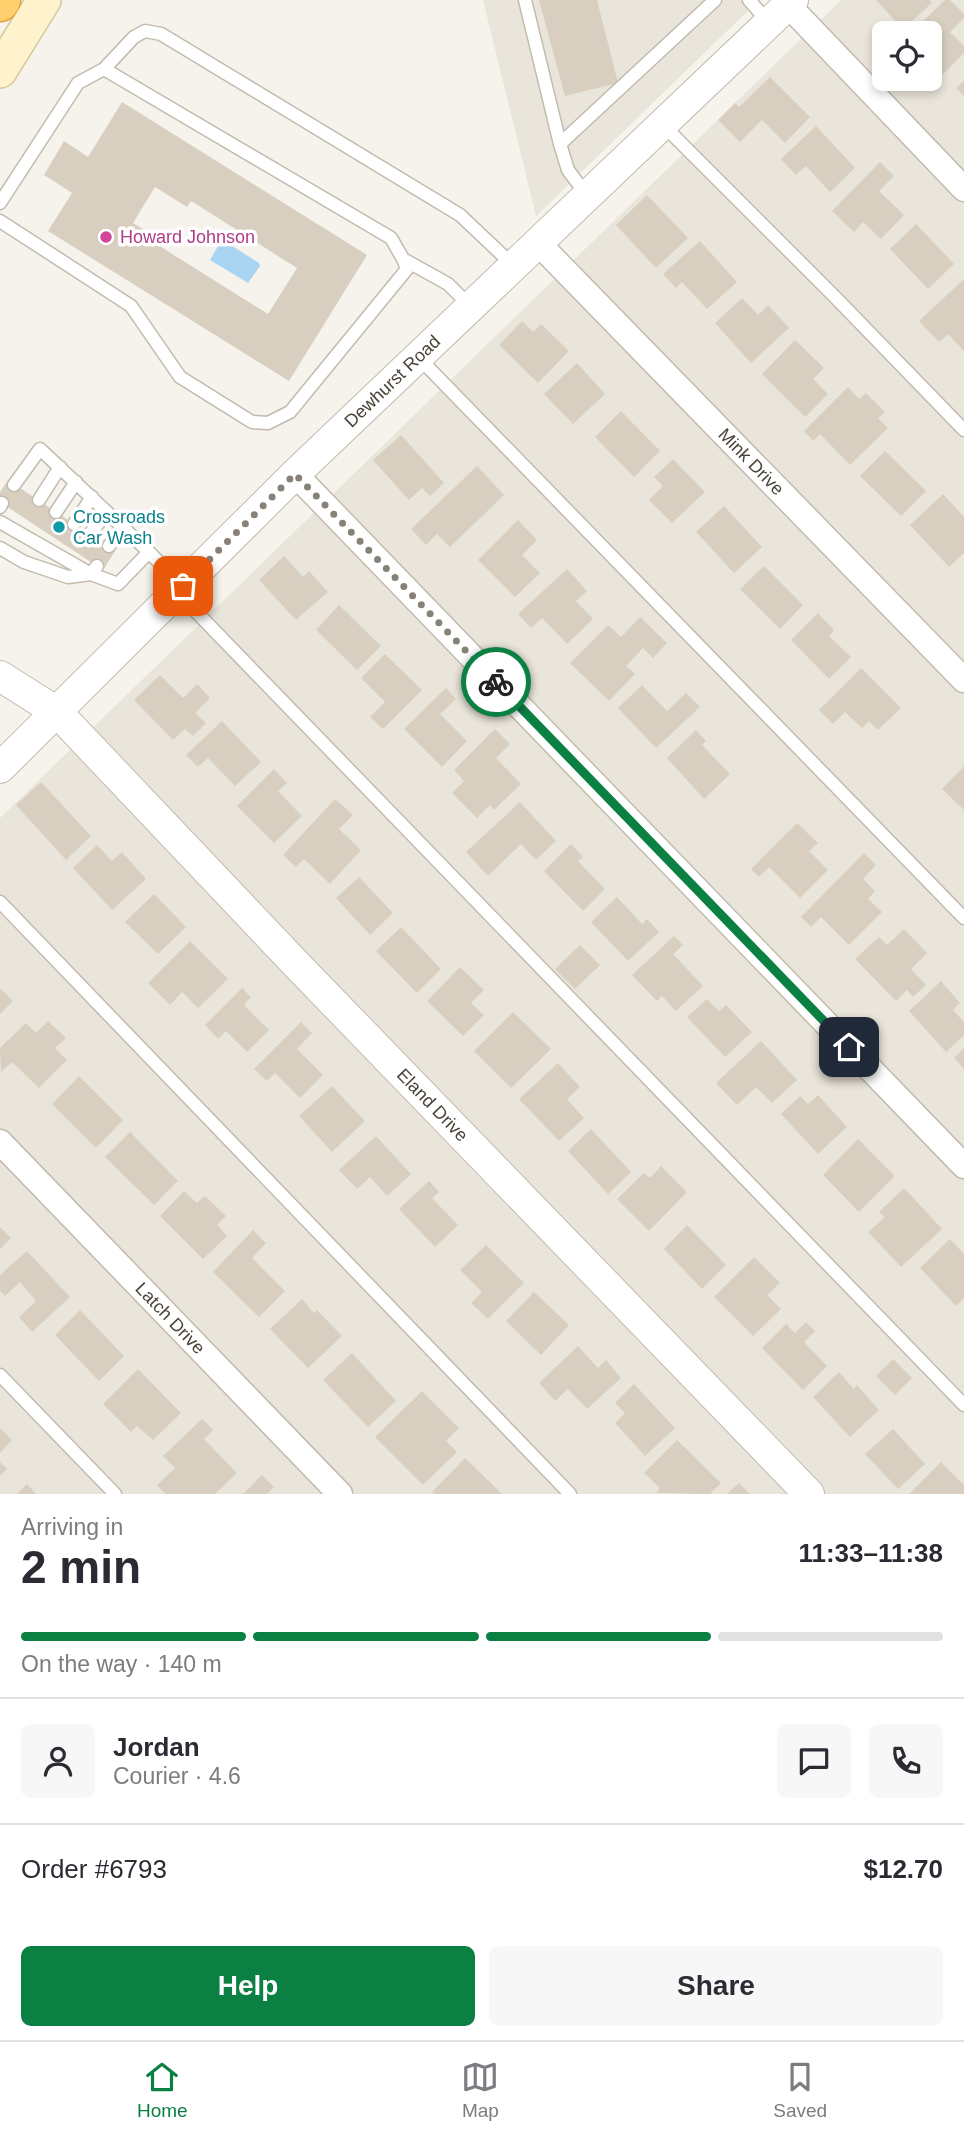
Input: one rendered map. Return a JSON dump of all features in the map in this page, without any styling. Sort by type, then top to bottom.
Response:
[{"type":"main road","points":[[0,71],[44,0]]},
{"type":"street","name":"Dewhurst Road","points":[[0,768],[295,474],[783,10]]},
{"type":"street","points":[[783,10],[964,189]]},
{"type":"street","name":"Mink Drive","points":[[539,244],[964,680]]},
{"type":"street","points":[[295,474],[964,1166]]},
{"type":"street","name":"Eland Drive","points":[[0,677],[57,712],[297,965],[809,1494]]},
{"type":"street","name":"Latch Drive","points":[[0,1142],[340,1494]]},
{"type":"lane","points":[[525,0],[568,170],[588,197]]},
{"type":"lane","points":[[560,144],[715,0]]},
{"type":"lane","points":[[749,0],[783,10]]},
{"type":"lane","points":[[0,203],[78,83],[104,69],[134,37],[145,30],[161,34],[460,215],[515,267]]},
{"type":"lane","points":[[0,221],[131,306],[180,376],[252,422],[268,423],[290,412],[407,269],[391,238],[104,69]]},
{"type":"lane","points":[[663,125],[964,430]]},
{"type":"lane","points":[[403,258],[449,284],[471,308]]},
{"type":"lane","points":[[418,358],[964,918]]},
{"type":"lane","points":[[14,485],[40,449],[149,552],[180,589],[964,1405]]},
{"type":"lane","points":[[39,500],[60,467]]},
{"type":"lane","points":[[56,512],[76,482]]},
{"type":"lane","points":[[74,524],[92,497]]},
{"type":"lane","points":[[90,534],[107,512]]},
{"type":"lane","points":[[19,531],[27,519]]},
{"type":"lane","points":[[0,522],[19,531],[41,536],[117,584],[149,552]]},
{"type":"lane","points":[[109,546],[123,527]]},
{"type":"lane","points":[[0,548],[23,562],[68,577],[94,570]]},
{"type":"lane","points":[[0,902],[570,1494]]},
{"type":"lane","points":[[0,1375],[115,1494]]},
{"type":"shaded area","points":[[483,0],[759,0],[536,216]]},
{"type":"shaded area","points":[[841,0],[964,0],[964,1494],[0,1494],[0,818]]},
{"type":"water","points":[[224,236],[234,243],[232,246],[259,263],[260,266],[248,283],[210,260]]},
{"type":"building","points":[[539,0],[597,0],[618,83],[565,96]]},
{"type":"building","points":[[876,0],[929,0],[932,3],[912,21],[896,21]]},
{"type":"building","points":[[945,0],[950,0],[964,14],[964,18],[950,32],[964,46],[964,53],[942,75],[942,21],[923,21]]},
{"type":"building","points":[[770,77],[810,117],[785,143],[762,120],[740,142],[718,120],[735,103],[739,107]]},
{"type":"building","points":[[964,81],[964,96],[956,88]]},
{"type":"building","name":"Howard Johnson","points":[[122,102],[367,255],[289,381],[48,231],[72,193],[44,175],[64,141],[88,157]],"holes":[[[155,187],[187,207],[191,201],[297,268],[268,314],[161,247],[164,242],[133,223]]]},
{"type":"building","points":[[816,126],[855,168],[830,192],[806,166],[796,175],[781,159]]},
{"type":"building","points":[[880,162],[894,176],[879,191],[904,215],[881,239],[863,222],[854,232],[832,211]]},
{"type":"building","points":[[647,195],[688,238],[656,268],[616,225]]},
{"type":"building","points":[[916,224],[954,264],[928,289],[890,249]]},
{"type":"building","points":[[700,241],[737,282],[707,309],[682,282],[676,288],[663,274]]},
{"type":"building","points":[[964,279],[964,351],[948,334],[939,342],[919,321]]},
{"type":"building","points":[[742,298],[758,315],[768,305],[789,328],[751,363],[715,323]]},
{"type":"building","points":[[522,321],[533,332],[541,324],[569,351],[538,383],[499,345]]},
{"type":"building","points":[[795,340],[824,368],[813,379],[828,394],[805,417],[762,374]]},
{"type":"building","points":[[577,363],[605,394],[573,424],[544,394]]},
{"type":"building","points":[[848,387],[859,399],[866,393],[885,412],[878,418],[888,428],[850,465],[820,434],[813,441],[804,431]]},
{"type":"building","points":[[621,411],[660,451],[634,477],[595,437]]},
{"type":"building","points":[[401,435],[444,483],[430,496],[422,488],[409,500],[373,460]]},
{"type":"building","points":[[885,451],[926,491],[901,516],[860,476]]},
{"type":"building","points":[[673,459],[705,492],[672,523],[649,500],[663,486],[654,477]]},
{"type":"building","points":[[477,466],[504,495],[450,547],[437,534],[426,545],[411,529]]},
{"type":"building","name":"Crossroads Car Wash","points":[[8,480],[115,551],[103,570],[0,502],[0,492]]},
{"type":"building","points":[[943,494],[964,517],[964,553],[949,567],[910,525]]},
{"type":"building","points":[[724,506],[762,547],[734,573],[696,532]]},
{"type":"building","points":[[518,520],[537,540],[522,555],[540,573],[515,597],[478,560]]},
{"type":"building","points":[[284,556],[303,577],[309,571],[328,592],[296,620],[259,580]]},
{"type":"building","points":[[764,566],[803,605],[780,629],[740,589]]},
{"type":"building","points":[[567,569],[587,591],[576,601],[593,619],[567,644],[542,618],[531,628],[518,614]]},
{"type":"building","points":[[339,605],[381,646],[357,670],[316,630]]},
{"type":"building","points":[[818,613],[834,630],[829,636],[851,657],[829,679],[791,640]]},
{"type":"building","points":[[640,617],[667,643],[653,658],[643,648],[626,666],[635,674],[609,701],[570,663],[608,625],[621,637]]},
{"type":"building","points":[[385,654],[422,690],[383,729],[370,717],[385,702],[361,678]]},
{"type":"building","points":[[861,668],[901,708],[878,730],[869,721],[862,728],[845,712],[833,724],[819,710]]},
{"type":"building","points":[[160,675],[183,698],[197,684],[210,698],[195,713],[206,723],[193,736],[185,729],[173,740],[134,700]]},
{"type":"building","points":[[642,685],[667,711],[686,693],[700,707],[656,748],[618,708]]},
{"type":"building","points":[[446,688],[456,699],[440,714],[467,741],[442,767],[404,729]]},
{"type":"building","points":[[222,721],[261,762],[235,786],[208,758],[198,767],[186,755]]},
{"type":"building","points":[[495,729],[510,744],[496,758],[521,784],[494,810],[490,805],[477,818],[452,793],[464,781],[454,770]]},
{"type":"building","points":[[696,730],[706,741],[702,745],[730,774],[704,799],[667,758]]},
{"type":"building","points":[[964,766],[964,810],[942,789]]},
{"type":"building","points":[[274,769],[287,783],[278,791],[302,816],[274,843],[237,806]]},
{"type":"building","points":[[41,782],[91,836],[66,860],[16,805]]},
{"type":"building","points":[[335,799],[353,815],[339,829],[361,850],[330,884],[304,859],[296,867],[283,855]]},
{"type":"building","points":[[520,802],[556,841],[536,860],[521,844],[488,876],[466,852]]},
{"type":"building","points":[[797,823],[818,843],[809,851],[828,870],[800,898],[769,867],[759,877],[751,869]]},
{"type":"building","points":[[571,844],[583,857],[578,861],[605,889],[583,911],[544,871]]},
{"type":"building","points":[[97,845],[112,861],[122,852],[146,879],[112,910],[73,868]]},
{"type":"building","points":[[864,853],[876,865],[863,879],[875,891],[868,899],[882,912],[849,945],[821,917],[811,927],[801,917]]},
{"type":"building","points":[[359,877],[393,913],[370,935],[336,898]]},
{"type":"building","points":[[154,894],[186,927],[158,954],[125,922]]},
{"type":"building","points":[[617,897],[642,924],[647,919],[659,932],[628,961],[591,922]]},
{"type":"building","points":[[401,927],[441,969],[417,993],[376,951]]},
{"type":"building","points":[[904,929],[927,953],[911,969],[926,985],[913,997],[907,990],[896,1001],[855,959],[879,937],[887,945]]},
{"type":"building","points":[[674,936],[683,945],[673,954],[703,986],[676,1011],[662,996],[657,1001],[632,975]]},
{"type":"building","points":[[190,941],[228,979],[198,1008],[182,992],[170,1005],[148,983]]},
{"type":"building","points":[[580,945],[600,965],[575,989],[555,969]]},
{"type":"building","points":[[460,967],[484,990],[471,1003],[484,1015],[463,1036],[427,1001]]},
{"type":"building","points":[[941,981],[960,1003],[953,1010],[964,1022],[964,1035],[946,1052],[909,1011]]},
{"type":"building","points":[[242,988],[251,997],[244,1005],[269,1030],[247,1052],[226,1031],[218,1039],[205,1025]]},
{"type":"building","points":[[0,990],[13,1001],[0,1014]]},
{"type":"building","points":[[707,999],[719,1011],[726,1005],[752,1032],[725,1057],[687,1017]]},
{"type":"building","points":[[513,1012],[551,1049],[511,1088],[474,1051]]},
{"type":"building","points":[[48,1021],[66,1038],[55,1048],[67,1060],[39,1088],[12,1062],[1,1072],[0,1048],[26,1023],[36,1033]]},
{"type":"building","points":[[301,1022],[312,1033],[297,1049],[323,1075],[300,1098],[275,1073],[267,1081],[254,1069]]},
{"type":"building","points":[[761,1041],[797,1080],[772,1103],[756,1087],[737,1105],[716,1083]]},
{"type":"building","points":[[964,1048],[964,1069],[954,1058]]},
{"type":"building","points":[[558,1063],[580,1087],[567,1099],[584,1118],[559,1141],[519,1099]]},
{"type":"building","points":[[79,1076],[123,1120],[96,1148],[52,1104]]},
{"type":"building","points":[[332,1086],[365,1121],[332,1152],[299,1116]]},
{"type":"building","points":[[818,1095],[847,1127],[818,1154],[781,1114],[800,1096],[808,1104]]},
{"type":"building","points":[[591,1129],[631,1172],[608,1194],[568,1151]]},
{"type":"building","points":[[130,1132],[178,1181],[154,1205],[105,1157]]},
{"type":"building","points":[[376,1136],[411,1174],[387,1196],[370,1177],[357,1189],[339,1170]]},
{"type":"building","points":[[858,1139],[895,1176],[859,1212],[823,1175]]},
{"type":"building","points":[[661,1166],[687,1192],[649,1231],[617,1199],[644,1173],[650,1178]]},
{"type":"building","points":[[429,1181],[439,1192],[432,1198],[458,1225],[435,1247],[399,1209]]},
{"type":"building","points":[[904,1188],[942,1229],[901,1267],[868,1232],[885,1217],[879,1212]]},
{"type":"building","points":[[184,1191],[197,1203],[205,1196],[226,1216],[217,1225],[227,1236],[203,1259],[160,1216]]},
{"type":"building","points":[[687,1225],[726,1265],[702,1289],[664,1249]]},
{"type":"building","points":[[0,1227],[11,1238],[0,1249]]},
{"type":"building","points":[[253,1230],[266,1243],[252,1258],[285,1291],[259,1317],[213,1272]]},
{"type":"building","points":[[950,1239],[964,1254],[964,1298],[956,1306],[920,1268]]},
{"type":"building","points":[[486,1245],[524,1283],[488,1319],[471,1303],[482,1292],[460,1270]]},
{"type":"building","points":[[27,1251],[70,1297],[32,1332],[19,1317],[36,1301],[20,1282],[5,1296],[0,1291],[0,1275]]},
{"type":"building","points":[[754,1257],[780,1283],[767,1295],[781,1309],[753,1336],[714,1297]]},
{"type":"building","points":[[534,1292],[569,1325],[541,1355],[506,1321]]},
{"type":"building","points":[[302,1299],[314,1313],[317,1310],[342,1336],[308,1368],[270,1329]]},
{"type":"building","points":[[80,1310],[124,1356],[99,1381],[55,1335]]},
{"type":"building","points":[[806,1322],[815,1331],[804,1342],[827,1366],[803,1390],[762,1348],[786,1324],[795,1333]]},
{"type":"building","points":[[578,1346],[598,1368],[606,1360],[621,1378],[587,1409],[568,1389],[555,1401],[539,1383]]},
{"type":"building","points":[[352,1353],[396,1401],[368,1427],[323,1380]]},
{"type":"building","points":[[893,1359],[912,1378],[895,1395],[876,1376]]},
{"type":"building","points":[[138,1369],[181,1413],[153,1440],[137,1426],[131,1432],[103,1404]]},
{"type":"building","points":[[839,1372],[854,1389],[857,1385],[879,1410],[850,1437],[813,1397]]},
{"type":"building","points":[[634,1384],[675,1428],[645,1456],[615,1423],[625,1413],[615,1403]]},
{"type":"building","points":[[422,1391],[459,1428],[446,1441],[457,1452],[423,1485],[375,1437]]},
{"type":"building","points":[[202,1419],[213,1430],[204,1439],[237,1473],[215,1494],[165,1494],[157,1485],[175,1468],[163,1456]]},
{"type":"building","points":[[0,1428],[12,1440],[0,1453]]},
{"type":"building","points":[[893,1429],[925,1464],[898,1489],[865,1454]]},
{"type":"building","points":[[677,1440],[721,1483],[710,1494],[656,1493],[660,1488],[644,1473]]},
{"type":"building","points":[[465,1458],[502,1494],[434,1494],[432,1492]]},
{"type":"building","points":[[0,1462],[7,1469],[0,1476]]},
{"type":"building","points":[[941,1462],[964,1485],[964,1494],[909,1494]]},
{"type":"building","points":[[262,1475],[274,1487],[267,1494],[243,1494]]},
{"type":"building","points":[[739,1483],[750,1494],[727,1494]]},
{"type":"building","points":[[27,1484],[36,1494],[17,1494]]},
{"type":"way so far","points":[[183,586],[295,474],[496,682]]},
{"type":"place","name":"Howard Johnson","points":[[106,237]]},
{"type":"place","name":"Crossroads Car Wash","points":[[59,527]]},
{"type":"route","points":[[496,682],[849,1047]]}]
